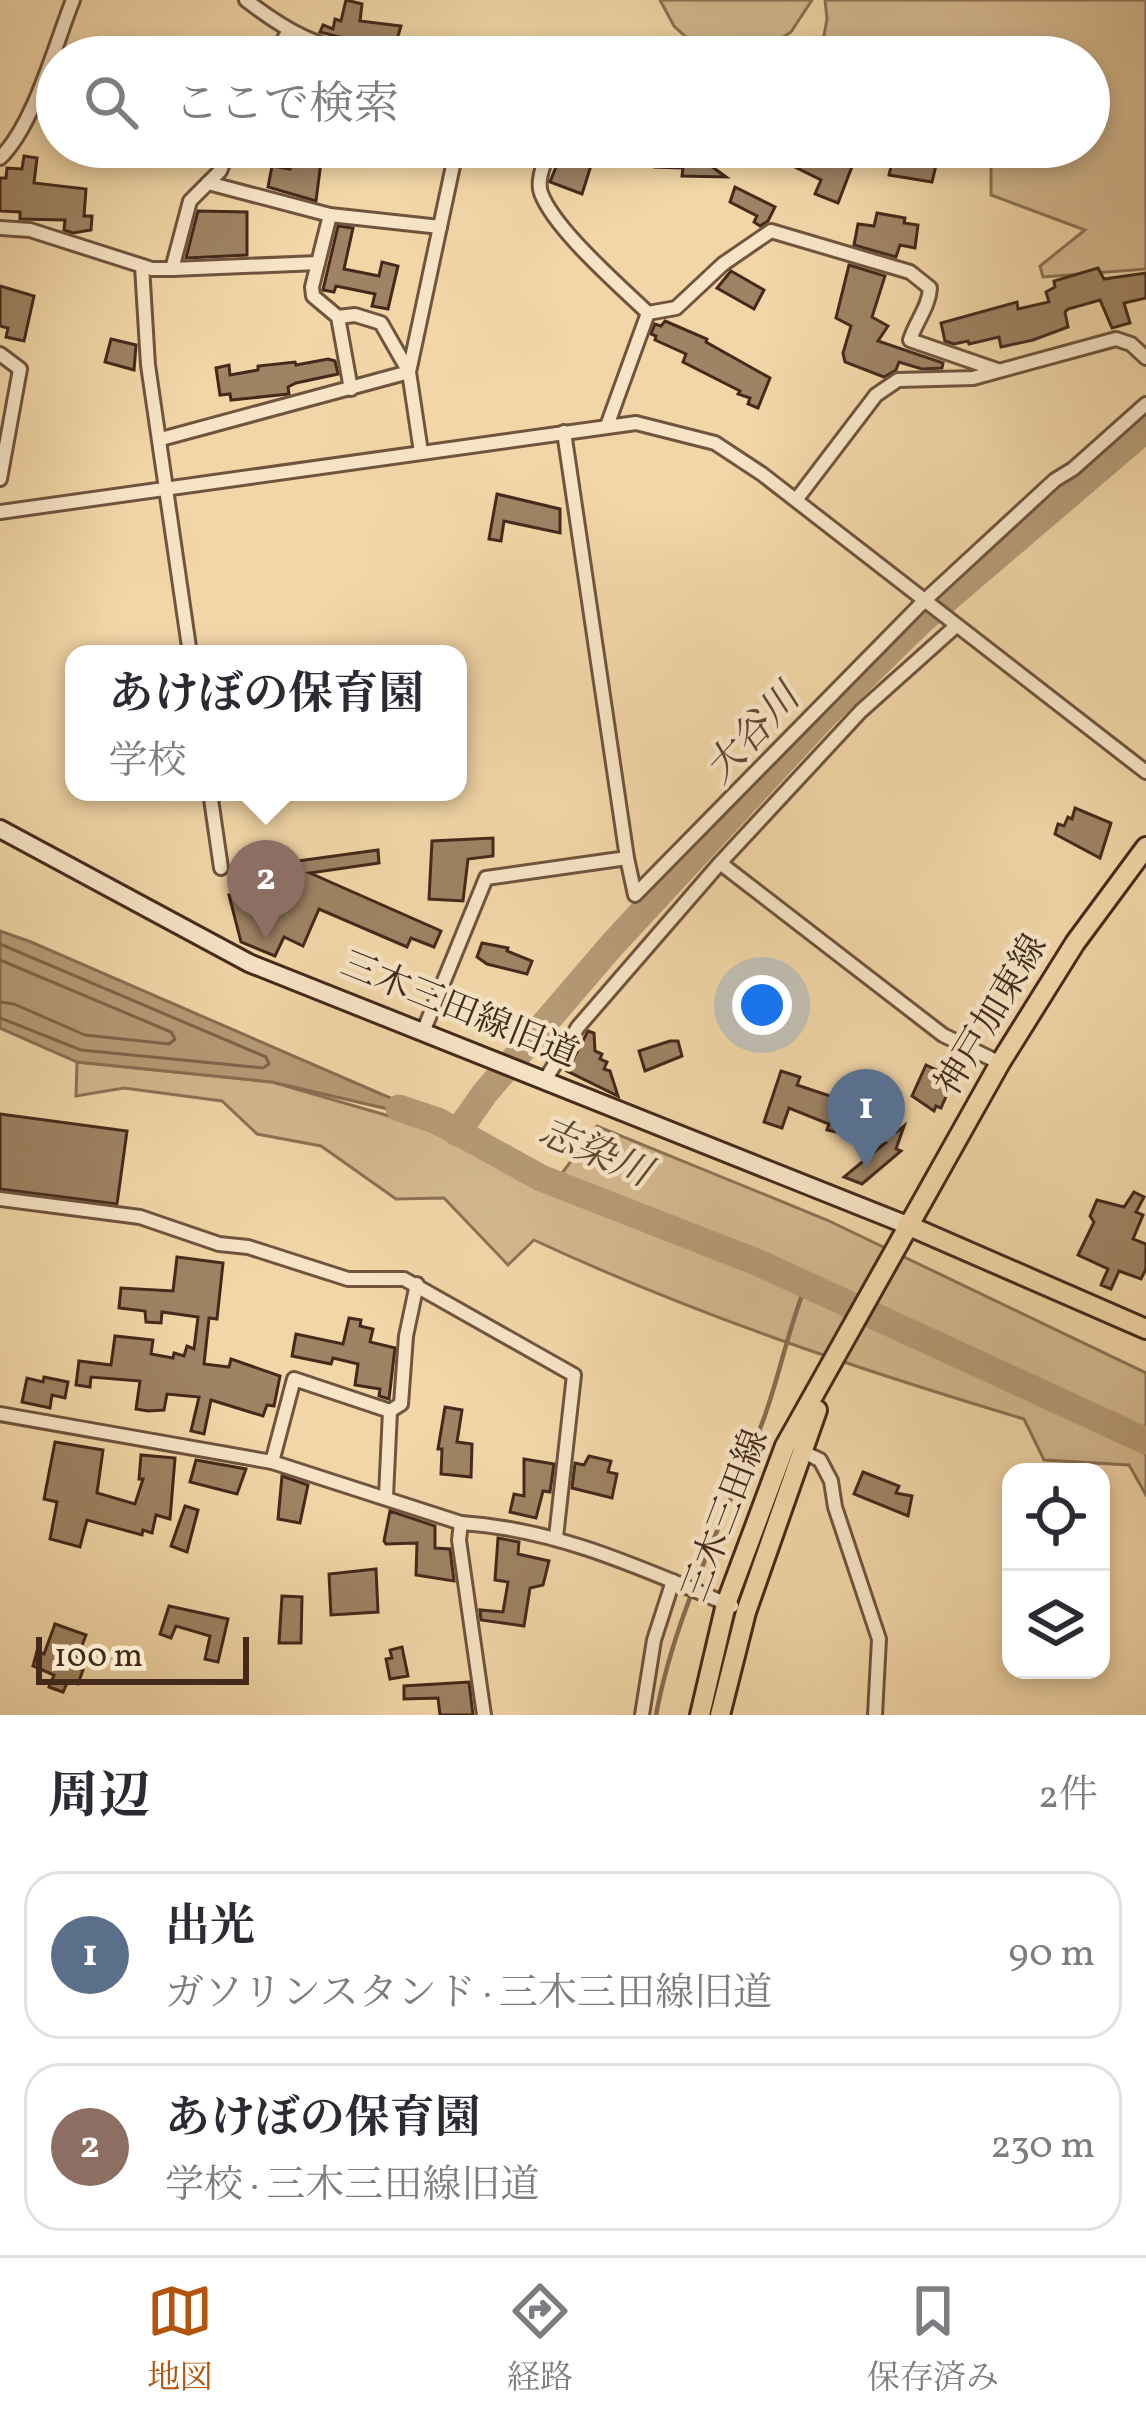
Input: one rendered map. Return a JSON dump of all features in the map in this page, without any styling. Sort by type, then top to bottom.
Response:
[{"type":"main road","name":"神戸加東線","points":[[908,1225],[1000,1063],[1076,943],[1146,848]]},
{"type":"main road","name":"三木三田線","points":[[700,1715],[726,1604],[793,1449],[908,1225]]},
{"type":"main road","points":[[908,1225],[1146,1330]]},
{"type":"main road","name":"三木三田線","points":[[720,1715],[793,1449]]},
{"type":"street","points":[[59,36],[73,0]]},
{"type":"street","points":[[246,0],[297,36]]},
{"type":"street","points":[[286,36],[288,32]]},
{"type":"street","points":[[0,158],[10,148],[36,92]]},
{"type":"street","points":[[172,269],[190,201],[221,168]]},
{"type":"street","points":[[421,452],[409,372],[453,168]]},
{"type":"street","points":[[544,168],[541,194],[593,259],[648,313]]},
{"type":"street","points":[[208,183],[330,215],[440,227]]},
{"type":"street","points":[[330,215],[313,296],[338,317],[351,389]]},
{"type":"street","points":[[0,228],[30,230],[142,266],[318,263]]},
{"type":"street","points":[[648,313],[676,308],[723,264],[771,230],[910,272],[930,287],[929,303],[916,320],[910,340],[997,370]]},
{"type":"street","points":[[142,266],[148,365],[189,645]]},
{"type":"street","points":[[607,426],[648,313]]},
{"type":"street","points":[[338,317],[355,315],[381,323],[409,372]]},
{"type":"street","points":[[796,500],[876,394],[898,380],[973,378],[1116,339],[1131,344],[1146,358]]},
{"type":"street","points":[[0,354],[20,369],[0,479]]},
{"type":"street","points":[[161,439],[409,372]]},
{"type":"street","points":[[564,432],[635,895],[926,600],[1055,480],[1146,404]]},
{"type":"street","points":[[0,512],[636,423],[715,442],[1146,772]]},
{"type":"street","points":[[545,1080],[578,1027],[720,863],[861,711],[956,626]]},
{"type":"street","points":[[211,801],[220,868]]},
{"type":"street","name":"三木三田線旧道","points":[[0,829],[249,963],[908,1225]]},
{"type":"street","points":[[423,1032],[486,878],[627,858]]},
{"type":"street","points":[[720,863],[943,1035],[1000,1063]]},
{"type":"street","points":[[0,1199],[140,1216],[219,1244],[248,1247],[348,1279],[404,1279],[574,1375],[556,1537]]},
{"type":"street","points":[[390,1411],[400,1404],[417,1284]]},
{"type":"street","points":[[272,1462],[294,1379],[390,1411]]},
{"type":"street","points":[[386,1496],[390,1411]]},
{"type":"street","points":[[0,1414],[272,1462],[460,1523],[493,1524],[556,1537],[746,1612]]},
{"type":"street","points":[[793,1449],[820,1460],[831,1481],[835,1507],[879,1639],[875,1715]]},
{"type":"street","points":[[460,1523],[484,1715]]},
{"type":"street","points":[[642,1715],[653,1640],[677,1582]]},
{"type":"shaded area","points":[[660,0],[812,0],[784,36],[685,36]]},
{"type":"shaded area","points":[[825,0],[1146,0],[1146,269],[1043,277],[1040,266],[1085,230],[991,195],[991,168],[1110,168],[1110,36],[824,36]]},
{"type":"shaded area","points":[[77,1062],[272,1082],[413,1123],[551,1188],[597,1126],[827,1220],[1146,1373],[1146,1495],[1129,1465],[1044,1460],[1024,1419],[776,1338],[534,1240],[508,1265],[444,1198],[396,1199],[321,1146],[257,1134],[222,1101],[124,1088],[76,1096]]},
{"type":"water","points":[[0,931],[448,1123],[272,1082],[77,1062],[0,1028]]},
{"type":"building","points":[[346,0],[362,4],[360,21],[401,26],[398,36],[320,32],[323,25],[333,29],[335,19],[341,21]]},
{"type":"building","points":[[24,156],[36,158],[34,183],[86,189],[84,216],[92,216],[91,230],[73,233],[64,230],[65,220],[20,219],[20,212],[0,211],[0,178],[6,178],[7,168],[22,169]]},
{"type":"building","points":[[272,168],[320,168],[316,201],[268,187]]},
{"type":"building","points":[[556,168],[590,168],[582,194],[550,182]]},
{"type":"building","points":[[683,168],[714,168],[726,177],[682,176]]},
{"type":"building","points":[[797,168],[851,168],[838,203],[815,194],[821,180]]},
{"type":"building","points":[[891,168],[935,168],[932,182],[889,175]]},
{"type":"building","points":[[735,187],[775,207],[768,221],[760,226],[754,222],[757,216],[730,202]]},
{"type":"building","points":[[198,211],[247,212],[247,255],[186,258]]},
{"type":"building","points":[[877,213],[918,225],[915,248],[900,245],[896,257],[854,245],[858,224],[874,226]]},
{"type":"building","points":[[338,226],[353,228],[344,269],[379,276],[382,262],[398,266],[388,309],[372,306],[375,294],[336,286],[334,292],[323,290]]},
{"type":"building","points":[[849,265],[885,276],[872,317],[888,326],[878,341],[943,363],[942,368],[922,369],[899,362],[884,377],[845,362],[851,326],[836,318]]},
{"type":"building","points":[[1098,268],[1104,279],[1146,273],[1146,298],[1124,303],[1130,323],[1112,328],[1100,300],[1068,309],[1068,327],[1033,340],[1001,347],[999,337],[969,344],[945,341],[941,323],[1017,302],[1018,309],[1049,302],[1046,292],[1055,287],[1054,281]]},
{"type":"building","points":[[731,271],[764,290],[754,309],[717,288]]},
{"type":"building","points":[[0,286],[34,296],[24,341],[6,337],[8,328],[0,326]]},
{"type":"building","points":[[665,321],[707,339],[770,378],[758,408],[748,404],[750,398],[738,394],[740,391],[683,362],[686,354],[655,340],[651,334],[655,324],[661,326]]},
{"type":"building","points":[[111,339],[136,345],[134,370],[105,362]]},
{"type":"building","points":[[335,361],[338,374],[296,383],[288,387],[289,394],[231,400],[230,394],[220,395],[216,368],[229,365],[230,375],[258,370],[258,366]]},
{"type":"building","points":[[497,494],[560,509],[560,533],[504,521],[501,541],[489,539]]},
{"type":"building","points":[[1075,808],[1111,823],[1100,858],[1055,834],[1058,824],[1064,826],[1068,817],[1072,819]]},
{"type":"building","points":[[493,838],[493,856],[468,859],[463,901],[429,899],[432,841]]},
{"type":"building","points":[[378,850],[379,863],[310,873],[441,931],[434,947],[411,938],[407,947],[319,909],[303,946],[284,937],[275,956],[241,942],[229,895],[236,894],[232,870]]},
{"type":"building","points":[[482,943],[508,948],[532,961],[527,974],[487,964],[477,957]]},
{"type":"building","points":[[588,1031],[594,1033],[595,1051],[607,1062],[604,1069],[610,1071],[618,1096],[567,1071]]},
{"type":"building","points":[[678,1041],[682,1056],[645,1071],[639,1051]]},
{"type":"building","points":[[926,1065],[954,1078],[941,1108],[936,1106],[934,1111],[912,1096]]},
{"type":"building","points":[[781,1071],[800,1077],[797,1085],[862,1110],[897,1132],[904,1126],[896,1149],[901,1151],[862,1184],[844,1177],[885,1143],[827,1130],[829,1124],[789,1108],[782,1128],[764,1122]]},
{"type":"building","points":[[0,1114],[127,1131],[117,1204],[0,1189]]},
{"type":"building","points":[[1134,1192],[1144,1197],[1136,1212],[1143,1215],[1133,1239],[1146,1244],[1146,1269],[1141,1279],[1119,1271],[1111,1289],[1101,1285],[1108,1269],[1078,1255],[1094,1222],[1090,1216],[1097,1200],[1124,1207]]},
{"type":"building","points":[[177,1257],[223,1263],[217,1319],[209,1318],[204,1364],[229,1367],[231,1359],[280,1376],[274,1406],[267,1405],[263,1416],[211,1400],[204,1434],[191,1431],[199,1397],[167,1394],[164,1410],[148,1411],[136,1409],[140,1381],[91,1377],[90,1387],[76,1385],[79,1361],[111,1365],[115,1336],[153,1340],[151,1354],[173,1358],[174,1353],[184,1356],[187,1346],[194,1349],[198,1317],[162,1312],[161,1323],[146,1322],[145,1311],[119,1308],[121,1288],[173,1291]]},
{"type":"building","points":[[349,1318],[373,1329],[370,1342],[395,1348],[389,1399],[379,1396],[380,1389],[355,1385],[358,1364],[292,1356],[296,1334],[343,1344]]},
{"type":"building","points":[[44,1377],[68,1382],[65,1398],[52,1395],[50,1408],[22,1402],[27,1378],[43,1382]]},
{"type":"building","points":[[445,1407],[462,1410],[457,1442],[472,1444],[471,1477],[441,1474],[442,1449],[438,1449]]},
{"type":"building","points":[[55,1442],[103,1450],[97,1493],[135,1504],[143,1479],[139,1479],[141,1455],[175,1458],[170,1519],[156,1515],[152,1533],[143,1530],[142,1535],[87,1520],[80,1547],[50,1539],[57,1502],[44,1499]]},
{"type":"building","points":[[589,1456],[611,1461],[608,1472],[617,1474],[612,1498],[572,1488],[575,1463],[584,1465]]},
{"type":"building","points":[[524,1459],[554,1464],[550,1492],[543,1491],[536,1518],[510,1512],[514,1494],[524,1496]]},
{"type":"building","points":[[196,1460],[246,1469],[237,1494],[190,1482]]},
{"type":"building","points":[[863,1472],[899,1486],[896,1493],[912,1496],[908,1516],[854,1494]]},
{"type":"building","points":[[282,1476],[308,1485],[300,1523],[278,1519]]},
{"type":"building","points":[[185,1506],[198,1510],[187,1552],[171,1546]]},
{"type":"building","points":[[390,1511],[435,1526],[435,1548],[450,1549],[454,1581],[416,1575],[417,1543],[386,1544]]},
{"type":"building","points":[[498,1538],[519,1542],[518,1554],[549,1561],[543,1585],[530,1588],[524,1626],[481,1620],[480,1610],[503,1612],[508,1582],[495,1580]]},
{"type":"building","points":[[376,1569],[378,1612],[331,1615],[329,1574]]},
{"type":"building","points":[[282,1596],[302,1597],[301,1643],[279,1643]]},
{"type":"building","points":[[169,1606],[228,1619],[218,1662],[205,1659],[210,1636],[176,1626],[171,1638],[160,1634]]},
{"type":"building","points":[[55,1624],[86,1635],[74,1667],[83,1670],[78,1684],[68,1681],[63,1692],[49,1687],[54,1675],[33,1666],[37,1651],[44,1654]]},
{"type":"building","points":[[402,1647],[408,1676],[390,1679],[386,1659],[392,1658],[390,1650]]},
{"type":"building","points":[[469,1682],[473,1715],[440,1715],[438,1698],[404,1699],[404,1686]]},
{"type":"waterway","name":"大谷川","points":[[457,1133],[485,1093],[612,945],[824,716],[920,622],[1146,429]]},
{"type":"waterway","name":"志染川","points":[[399,1108],[438,1121],[541,1178],[759,1263],[1146,1441]]},
{"type":"waterway","points":[[656,1715],[675,1640],[761,1426],[806,1285]]},
{"type":"place","name":"あけぼの保育園","points":[[266,939]]},
{"type":"place","name":"出光","points":[[866,1168]]}]
